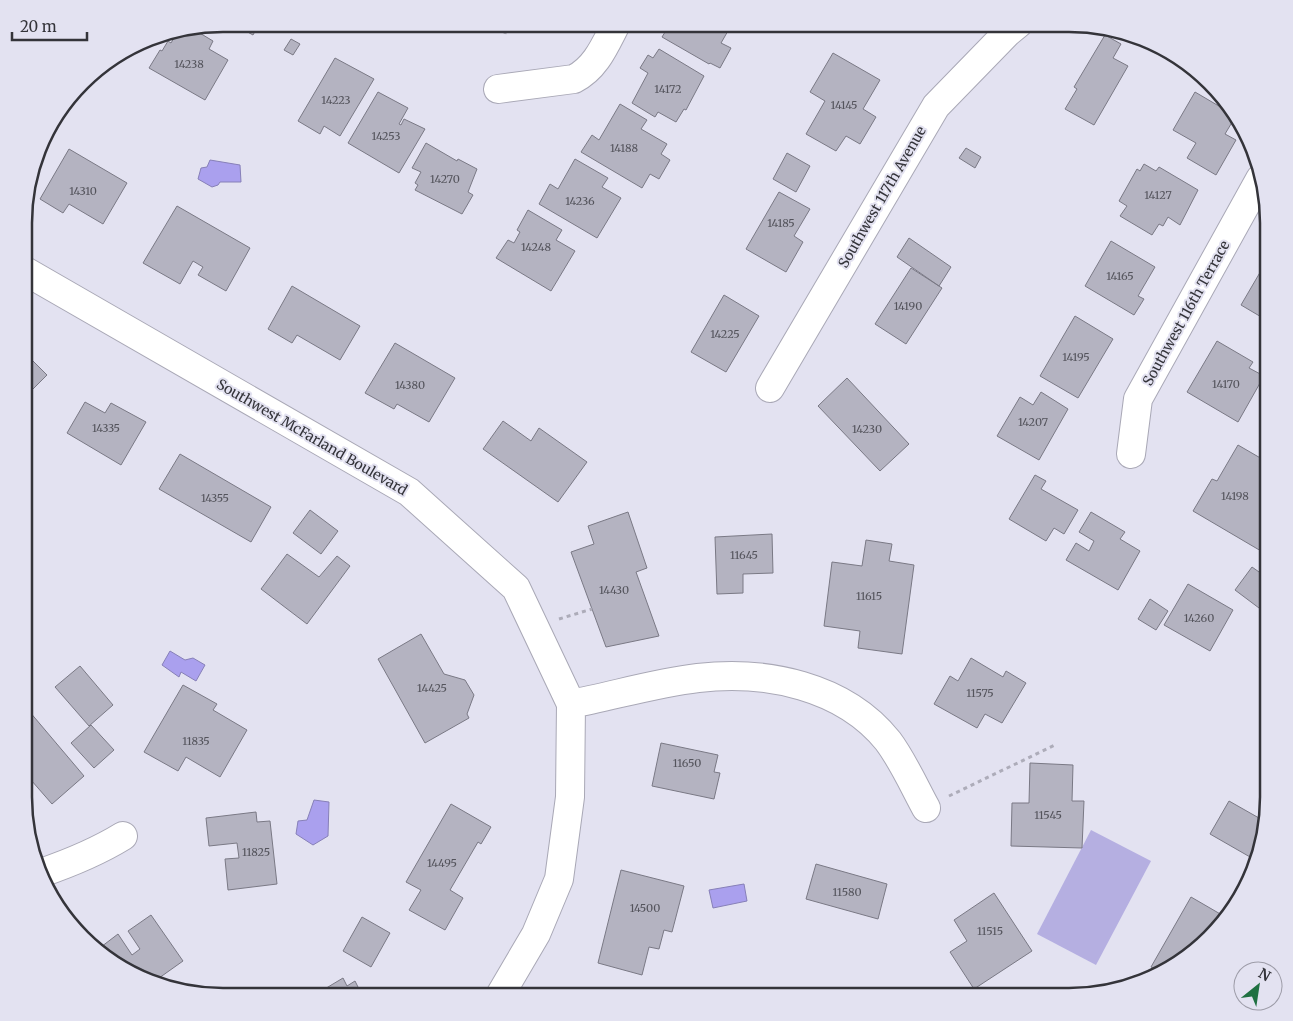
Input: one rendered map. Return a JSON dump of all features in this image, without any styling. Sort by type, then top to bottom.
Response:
[{"type":"street","points":[[498,89],[574,79],[585,74],[595,62],[612,32]]},
{"type":"street","name":"Southwest 117th Avenue","points":[[770,388],[936,106],[1008,32]]},
{"type":"street","name":"Southwest 116th Terrace","points":[[1131,454],[1138,400],[1257,185]]},
{"type":"street","name":"Southwest McFarland Boulevard","points":[[32,275],[409,492],[516,588],[571,704],[570,798],[559,879],[536,934],[505,988]]},
{"type":"street","points":[[571,704],[698,678],[759,676],[800,685],[848,704],[888,742],[926,808]]},
{"type":"street","points":[[47,871],[72,863],[104,848],[123,836]]},
{"type":"path","points":[[559,619],[592,609]]},
{"type":"path","points":[[926,808],[1056,744]]},
{"type":"shaded area","points":[[210,160],[240,165],[241,182],[220,182],[212,187],[198,179],[201,168],[207,167]]},
{"type":"shaded area","points":[[170,651],[185,660],[193,658],[205,665],[196,681],[181,672],[179,677],[162,665]]},
{"type":"shaded area","points":[[314,800],[329,802],[328,836],[313,845],[296,834],[298,821],[307,820]]},
{"type":"shaded area","points":[[1091,830],[1151,861],[1096,965],[1037,934]]},
{"type":"shaded area","points":[[744,884],[747,901],[713,908],[709,890]]},
{"type":"building","points":[[665,32],[727,32],[721,43],[731,48],[720,68],[709,64],[662,37]]},
{"type":"building","points":[[201,34],[213,41],[209,49],[228,60],[205,100],[149,68],[160,50],[162,51],[168,41],[171,43],[174,39]]},
{"type":"building","points":[[1105,36],[1121,44],[1113,58],[1128,66],[1094,125],[1065,109],[1077,89],[1074,87]]},
{"type":"building","points":[[291,39],[300,44],[293,55],[284,50]]},
{"type":"building","points":[[659,49],[704,76],[686,110],[684,109],[676,122],[658,112],[655,117],[632,103],[648,73],[640,68],[648,55],[653,58]]},
{"type":"building","points":[[833,53],[880,80],[863,109],[876,117],[860,144],[846,136],[836,151],[806,134],[825,101],[810,92]]},
{"type":"building","points":[[335,58],[374,79],[340,136],[324,126],[320,134],[298,121]]},
{"type":"building","points":[[378,92],[408,108],[399,124],[401,125],[404,119],[425,129],[399,173],[348,143]]},
{"type":"building","points":[[1195,92],[1221,108],[1232,123],[1225,134],[1236,140],[1216,175],[1187,158],[1196,143],[1173,130]]},
{"type":"building","points":[[620,104],[647,120],[641,129],[667,144],[661,154],[670,160],[659,179],[650,174],[642,188],[581,152],[592,135],[599,140]]},
{"type":"building","points":[[426,143],[457,161],[458,159],[477,169],[468,192],[473,195],[462,214],[415,190],[418,185],[415,183],[421,172],[412,168]]},
{"type":"building","points":[[966,148],[981,157],[975,168],[959,158]]},
{"type":"building","points":[[69,149],[127,183],[103,224],[69,204],[63,213],[40,199]]},
{"type":"building","points":[[787,153],[810,166],[796,192],[773,179]]},
{"type":"building","points":[[575,159],[608,178],[602,187],[621,198],[597,238],[539,204],[550,184],[558,189]]},
{"type":"building","points":[[1144,164],[1156,171],[1159,167],[1198,190],[1180,225],[1168,217],[1163,226],[1159,224],[1152,235],[1120,216],[1127,206],[1119,201],[1137,169],[1140,171]]},
{"type":"building","points":[[779,192],[810,209],[794,236],[803,242],[786,272],[746,249]]},
{"type":"building","points":[[177,206],[250,248],[226,291],[198,275],[203,267],[193,261],[180,284],[143,263]]},
{"type":"building","points":[[528,210],[562,230],[556,240],[575,251],[551,291],[496,258],[508,240],[514,243],[520,232],[517,230]]},
{"type":"building","points":[[909,238],[951,267],[939,286],[897,257]]},
{"type":"building","points":[[1111,241],[1155,267],[1138,296],[1144,299],[1134,315],[1085,286]]},
{"type":"building","points":[[911,268],[942,288],[906,344],[875,324]]},
{"type":"building","points":[[1260,272],[1260,316],[1241,305]]},
{"type":"building","points":[[292,286],[360,326],[340,360],[297,335],[292,343],[268,329]]},
{"type":"building","points":[[724,295],[759,316],[726,372],[691,352]]},
{"type":"building","points":[[1075,316],[1113,339],[1078,398],[1040,376]]},
{"type":"building","points":[[1217,341],[1253,362],[1249,368],[1260,374],[1260,383],[1238,422],[1187,392]]},
{"type":"building","points":[[395,343],[455,378],[429,422],[397,404],[394,409],[365,393]]},
{"type":"building","points":[[32,360],[47,375],[32,390]]},
{"type":"building","points":[[847,378],[909,444],[880,471],[818,406]]},
{"type":"building","points":[[1041,392],[1068,409],[1039,460],[997,436],[1020,397],[1033,405]]},
{"type":"building","points":[[85,402],[105,413],[111,403],[146,422],[121,465],[67,433]]},
{"type":"building","points":[[503,421],[531,441],[539,428],[587,462],[558,502],[483,449]]},
{"type":"building","points":[[1238,445],[1260,458],[1260,550],[1193,511],[1212,479],[1217,481]]},
{"type":"building","points":[[180,454],[271,507],[251,542],[159,489]]},
{"type":"building","points":[[1035,475],[1046,481],[1041,489],[1078,510],[1064,534],[1054,528],[1046,541],[1009,519]]},
{"type":"building","points":[[310,510],[338,531],[321,554],[293,533]]},
{"type":"building","points":[[628,512],[647,568],[636,572],[659,636],[606,647],[571,552],[594,544],[588,526]]},
{"type":"building","points":[[1091,512],[1125,532],[1120,539],[1140,551],[1118,590],[1066,560],[1076,543],[1089,551],[1094,541],[1079,532]]},
{"type":"building","points":[[772,534],[773,573],[743,574],[743,593],[717,594],[715,537]]},
{"type":"building","points":[[866,540],[892,544],[889,561],[914,565],[902,654],[858,648],[860,631],[824,626],[832,562],[862,566]]},
{"type":"building","points":[[287,554],[319,577],[337,556],[350,566],[307,624],[261,589]]},
{"type":"building","points":[[1252,567],[1260,573],[1260,609],[1235,590]]},
{"type":"building","points":[[1188,584],[1233,610],[1210,651],[1164,625]]},
{"type":"building","points":[[1150,599],[1168,611],[1156,630],[1138,619]]},
{"type":"building","points":[[421,634],[444,674],[465,680],[474,695],[467,714],[469,718],[425,743],[378,659]]},
{"type":"building","points":[[971,658],[1003,677],[1006,671],[1026,683],[1002,723],[985,714],[977,728],[934,704],[950,676],[958,681]]},
{"type":"building","points":[[80,666],[113,705],[89,726],[55,687]]},
{"type":"building","points":[[183,685],[217,704],[213,710],[247,730],[220,777],[186,757],[178,771],[144,752]]},
{"type":"building","points":[[32,715],[84,776],[52,804],[32,781]]},
{"type":"building","points":[[91,725],[114,750],[94,768],[71,743]]},
{"type":"building","points":[[661,743],[718,755],[714,772],[720,773],[714,799],[652,786]]},
{"type":"building","points":[[1030,763],[1073,765],[1072,801],[1084,801],[1082,848],[1011,846],[1012,803],[1029,803]]},
{"type":"building","points":[[1229,801],[1259,818],[1251,857],[1210,834]]},
{"type":"building","points":[[451,804],[491,827],[481,844],[478,842],[450,890],[463,898],[445,930],[409,910],[421,890],[406,882]]},
{"type":"building","points":[[256,812],[257,822],[270,821],[277,884],[228,890],[225,859],[239,858],[237,843],[209,846],[206,818]]},
{"type":"building","points":[[816,864],[887,884],[878,919],[806,899]]},
{"type":"building","points":[[621,870],[684,886],[672,932],[664,930],[659,949],[649,947],[642,975],[598,963]]},
{"type":"building","points":[[994,893],[1032,951],[973,988],[950,952],[967,941],[954,920]]},
{"type":"building","points":[[1191,897],[1221,914],[1186,949],[1154,969],[1151,967]]},
{"type":"building","points":[[151,915],[183,961],[160,977],[128,963],[103,945],[118,934],[132,955],[140,949],[128,931]]},
{"type":"building","points":[[362,917],[390,933],[371,967],[343,951]]},
{"type":"building","points":[[343,978],[347,986],[355,981],[358,988],[326,988]]}]
